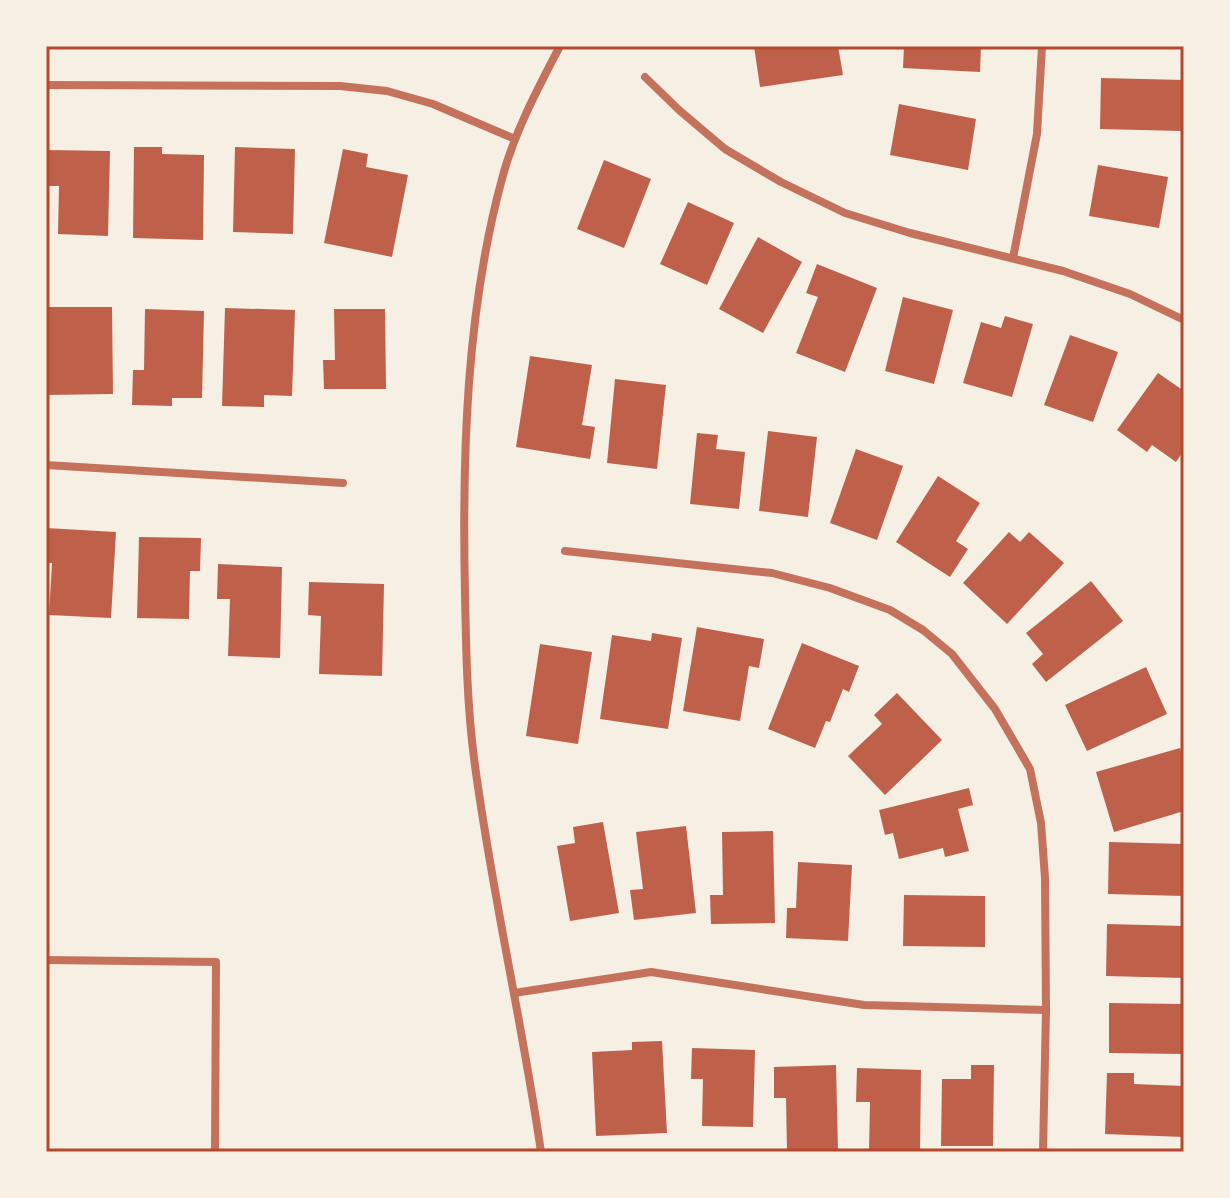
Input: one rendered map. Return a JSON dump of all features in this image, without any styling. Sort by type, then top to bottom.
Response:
[{"type":"street","points":[[541,1152],[474,756],[467,664],[464,533],[468,405],[478,290],[502,178],[515,139],[560,46]]},
{"type":"street","points":[[1013,258],[1037,134],[1042,46]]},
{"type":"street","points":[[645,77],[725,149],[781,182],[845,213],[910,233],[1063,271],[1130,294],[1184,320]]},
{"type":"street","points":[[46,85],[340,86],[387,91],[433,104],[515,139]]},
{"type":"street","points":[[46,465],[343,483]]},
{"type":"street","points":[[565,551],[772,573],[830,588],[890,610],[923,630],[952,654],[995,709],[1030,769],[1041,823],[1045,878],[1046,1010],[1043,1152]]},
{"type":"street","points":[[46,960],[216,962],[215,1152]]},
{"type":"street","points":[[514,993],[651,972],[864,1005],[1046,1010]]},
{"type":"building","points":[[754,46],[838,46],[843,75],[760,87]]},
{"type":"building","points":[[904,46],[981,46],[980,72],[903,68]]},
{"type":"building","points":[[1101,78],[1184,80],[1183,131],[1100,129]]},
{"type":"building","points":[[899,104],[976,119],[968,170],[890,155]]},
{"type":"building","points":[[134,147],[162,147],[162,154],[204,155],[203,240],[133,238]]},
{"type":"building","points":[[235,147],[295,149],[293,234],[233,232]]},
{"type":"building","points":[[343,149],[368,154],[366,167],[408,175],[392,257],[324,243]]},
{"type":"building","points":[[47,150],[110,151],[108,236],[58,234],[59,186],[46,186]]},
{"type":"building","points":[[604,160],[651,179],[624,248],[577,229]]},
{"type":"building","points":[[1098,165],[1168,177],[1159,228],[1089,216]]},
{"type":"building","points":[[688,202],[734,223],[707,285],[660,264]]},
{"type":"building","points":[[758,237],[802,262],[763,333],[719,309]]},
{"type":"building","points":[[817,264],[877,288],[845,372],[796,353],[818,297],[806,293]]},
{"type":"building","points":[[903,297],[953,310],[934,384],[885,371]]},
{"type":"building","points":[[46,307],[112,307],[113,394],[46,395]]},
{"type":"building","points":[[225,308],[295,310],[292,396],[264,395],[264,407],[222,406]]},
{"type":"building","points":[[145,309],[204,311],[202,398],[172,398],[172,406],[132,405],[133,370],[144,370]]},
{"type":"building","points":[[334,309],[385,309],[386,389],[324,389],[323,360],[335,360]]},
{"type":"building","points":[[1005,316],[1033,324],[1012,397],[963,383],[981,322],[1001,328]]},
{"type":"building","points":[[1070,335],[1118,352],[1093,422],[1044,405]]},
{"type":"building","points":[[530,356],[592,365],[582,425],[595,427],[590,459],[516,447]]},
{"type":"building","points":[[1158,373],[1184,391],[1184,450],[1176,462],[1152,445],[1147,452],[1117,430]]},
{"type":"building","points":[[615,379],[666,385],[657,469],[607,463]]},
{"type":"building","points":[[768,431],[817,437],[808,517],[759,511]]},
{"type":"building","points":[[697,433],[718,435],[716,449],[745,452],[739,509],[690,504]]},
{"type":"building","points":[[856,449],[903,466],[877,540],[830,523]]},
{"type":"building","points":[[938,476],[980,503],[956,541],[968,549],[950,577],[896,542]]},
{"type":"building","points":[[46,528],[116,532],[111,618],[49,615],[52,563],[46,563]]},
{"type":"building","points":[[1009,532],[1020,542],[1029,532],[1064,563],[1007,624],[963,583]]},
{"type":"building","points":[[139,537],[201,538],[200,571],[190,571],[189,619],[137,618]]},
{"type":"building","points":[[218,564],[282,567],[280,658],[228,656],[230,599],[217,599]]},
{"type":"building","points":[[1091,581],[1123,621],[1046,682],[1032,664],[1043,654],[1026,633]]},
{"type":"building","points":[[309,582],[384,584],[382,676],[319,674],[321,616],[308,615]]},
{"type":"building","points":[[697,627],[764,639],[759,668],[749,666],[740,721],[683,711]]},
{"type":"building","points":[[652,633],[682,638],[668,729],[600,719],[612,635],[651,641]]},
{"type":"building","points":[[802,643],[859,666],[849,692],[843,689],[830,722],[826,721],[815,748],[768,729]]},
{"type":"building","points":[[540,644],[592,652],[578,744],[526,736]]},
{"type":"building","points":[[1146,667],[1167,714],[1087,751],[1065,705]]},
{"type":"building","points":[[897,693],[942,740],[885,795],[848,756],[882,724],[874,715]]},
{"type":"building","points":[[1180,748],[1184,762],[1184,811],[1114,832],[1096,772]]},
{"type":"building","points":[[969,788],[973,805],[958,809],[969,851],[945,857],[943,848],[899,859],[893,833],[885,835],[879,810]]},
{"type":"building","points":[[603,822],[619,913],[570,921],[557,846],[575,843],[573,827]]},
{"type":"building","points":[[686,826],[696,913],[634,920],[630,890],[643,889],[636,832]]},
{"type":"building","points":[[773,831],[775,923],[711,924],[710,895],[723,895],[722,832]]},
{"type":"building","points":[[1109,842],[1184,844],[1184,896],[1108,894]]},
{"type":"building","points":[[798,862],[852,865],[848,941],[786,938],[787,908],[796,908]]},
{"type":"building","points":[[904,895],[985,896],[985,947],[903,946]]},
{"type":"building","points":[[1107,924],[1184,926],[1184,978],[1106,976]]},
{"type":"building","points":[[1109,1003],[1184,1004],[1184,1054],[1109,1053]]},
{"type":"building","points":[[662,1041],[667,1133],[596,1136],[592,1052],[632,1050],[632,1042]]},
{"type":"building","points":[[692,1048],[755,1050],[753,1127],[702,1126],[703,1079],[691,1079]]},
{"type":"building","points":[[836,1065],[838,1152],[787,1152],[786,1098],[774,1098],[774,1067]]},
{"type":"building","points":[[971,1065],[994,1065],[993,1146],[941,1146],[942,1079],[971,1079]]},
{"type":"building","points":[[857,1068],[921,1070],[920,1152],[869,1152],[870,1102],[856,1102]]},
{"type":"building","points":[[1107,1073],[1134,1073],[1134,1084],[1184,1086],[1184,1137],[1105,1134]]}]
